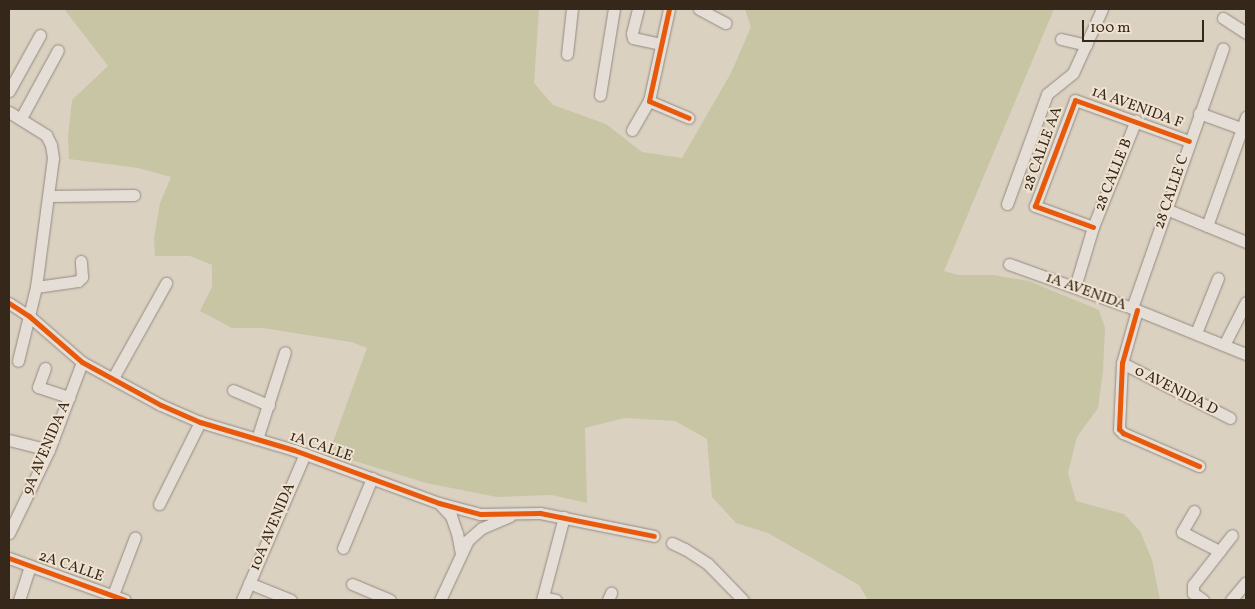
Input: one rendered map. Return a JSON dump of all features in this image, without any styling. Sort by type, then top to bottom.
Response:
[{"type":"street","points":[[567,54],[572,9]]},
{"type":"street","points":[[600,95],[614,9]]},
{"type":"street","points":[[638,9],[633,38],[661,44]]},
{"type":"street","points":[[632,130],[647,105],[669,9]]},
{"type":"street","points":[[699,9],[724,23]]},
{"type":"street","points":[[1007,204],[1047,94],[1073,72],[1102,9]]},
{"type":"street","points":[[1223,18],[1246,33]]},
{"type":"street","points":[[9,91],[40,35]]},
{"type":"street","points":[[1061,39],[1086,45]]},
{"type":"street","name":"28 CALLE C","points":[[1199,466],[1122,433],[1119,429],[1122,364],[1134,309],[1189,141],[1223,48]]},
{"type":"street","points":[[21,118],[58,50]]},
{"type":"street","name":"1A AVENIDA F","points":[[1075,100],[1136,120],[1189,141]]},
{"type":"street","name":"28 CALLE AA","points":[[1075,100],[1035,206],[1094,227]]},
{"type":"street","points":[[647,105],[689,118]]},
{"type":"street","points":[[9,112],[46,135],[51,145],[53,158],[36,287],[18,361]]},
{"type":"street","points":[[1199,113],[1244,130]]},
{"type":"street","points":[[1207,226],[1244,130],[1246,117]]},
{"type":"street","name":"28 CALLE B","points":[[1075,287],[1094,227],[1136,120]]},
{"type":"street","points":[[49,196],[134,195]]},
{"type":"street","points":[[1166,209],[1246,242]]},
{"type":"street","points":[[36,287],[78,281],[82,276],[81,261]]},
{"type":"street","name":"1A AVENIDA","points":[[1009,264],[1196,332],[1246,354]]},
{"type":"street","points":[[1196,332],[1218,278]]},
{"type":"street","points":[[113,378],[166,283]]},
{"type":"street","points":[[1224,345],[1246,302]]},
{"type":"street","name":"1A CALLE","points":[[9,303],[29,316],[82,362],[161,405],[200,422],[305,454],[439,503],[480,514],[519,513],[564,517],[654,536]]},
{"type":"street","points":[[257,439],[285,352]]},
{"type":"street","name":"9A AVENIDA A","points":[[9,533],[49,450],[82,362]]},
{"type":"street","name":"0 AVENIDA D","points":[[1122,364],[1230,418]]},
{"type":"street","points":[[45,368],[38,387],[69,397]]},
{"type":"street","points":[[233,390],[269,405]]},
{"type":"street","points":[[159,504],[200,422]]},
{"type":"street","points":[[9,440],[49,450]]},
{"type":"street","name":"10A AVENIDA","points":[[242,600],[305,454]]},
{"type":"street","points":[[342,548],[372,478]]},
{"type":"street","points":[[439,503],[451,516],[458,533],[461,553]]},
{"type":"street","points":[[1194,511],[1182,532],[1219,551]]},
{"type":"street","points":[[440,600],[468,540],[482,528],[519,513]]},
{"type":"street","points":[[556,600],[542,598],[564,517]]},
{"type":"street","points":[[1203,600],[1193,593],[1193,585],[1232,535]]},
{"type":"street","points":[[112,597],[135,537]]},
{"type":"street","points":[[672,543],[708,564],[742,600]]},
{"type":"street","name":"2A CALLE","points":[[9,558],[112,597],[125,600]]},
{"type":"street","points":[[19,600],[30,566]]},
{"type":"street","points":[[1232,600],[1246,582]]},
{"type":"street","points":[[249,583],[291,600]]},
{"type":"street","points":[[352,584],[390,600]]},
{"type":"shaded area","points":[[64,9],[539,9],[534,83],[553,105],[606,124],[642,152],[682,158],[731,73],[751,27],[745,9],[1054,9],[944,271],[958,275],[993,275],[1029,281],[1099,310],[1105,328],[1103,371],[1098,408],[1077,437],[1068,473],[1076,501],[1124,514],[1140,531],[1152,560],[1160,600],[868,600],[859,585],[768,533],[736,523],[712,497],[707,439],[675,421],[624,418],[585,428],[587,503],[552,495],[497,497],[426,483],[329,453],[367,348],[351,342],[263,328],[232,328],[200,311],[212,287],[212,265],[190,256],[155,256],[154,238],[160,203],[171,177],[138,168],[69,159],[68,137],[72,100],[108,66]]},
{"type":"cycle path","points":[[669,9],[649,101],[689,118]]},
{"type":"cycle path","points":[[1093,227],[1035,206],[1075,100],[1189,141]]},
{"type":"cycle path","points":[[9,303],[29,316],[82,362],[161,405],[200,422],[294,450],[439,503],[480,514],[540,513],[654,536]]},
{"type":"cycle path","points":[[1137,310],[1122,363],[1119,429],[1123,433],[1199,466]]},
{"type":"cycle path","points":[[9,558],[125,600]]}]
